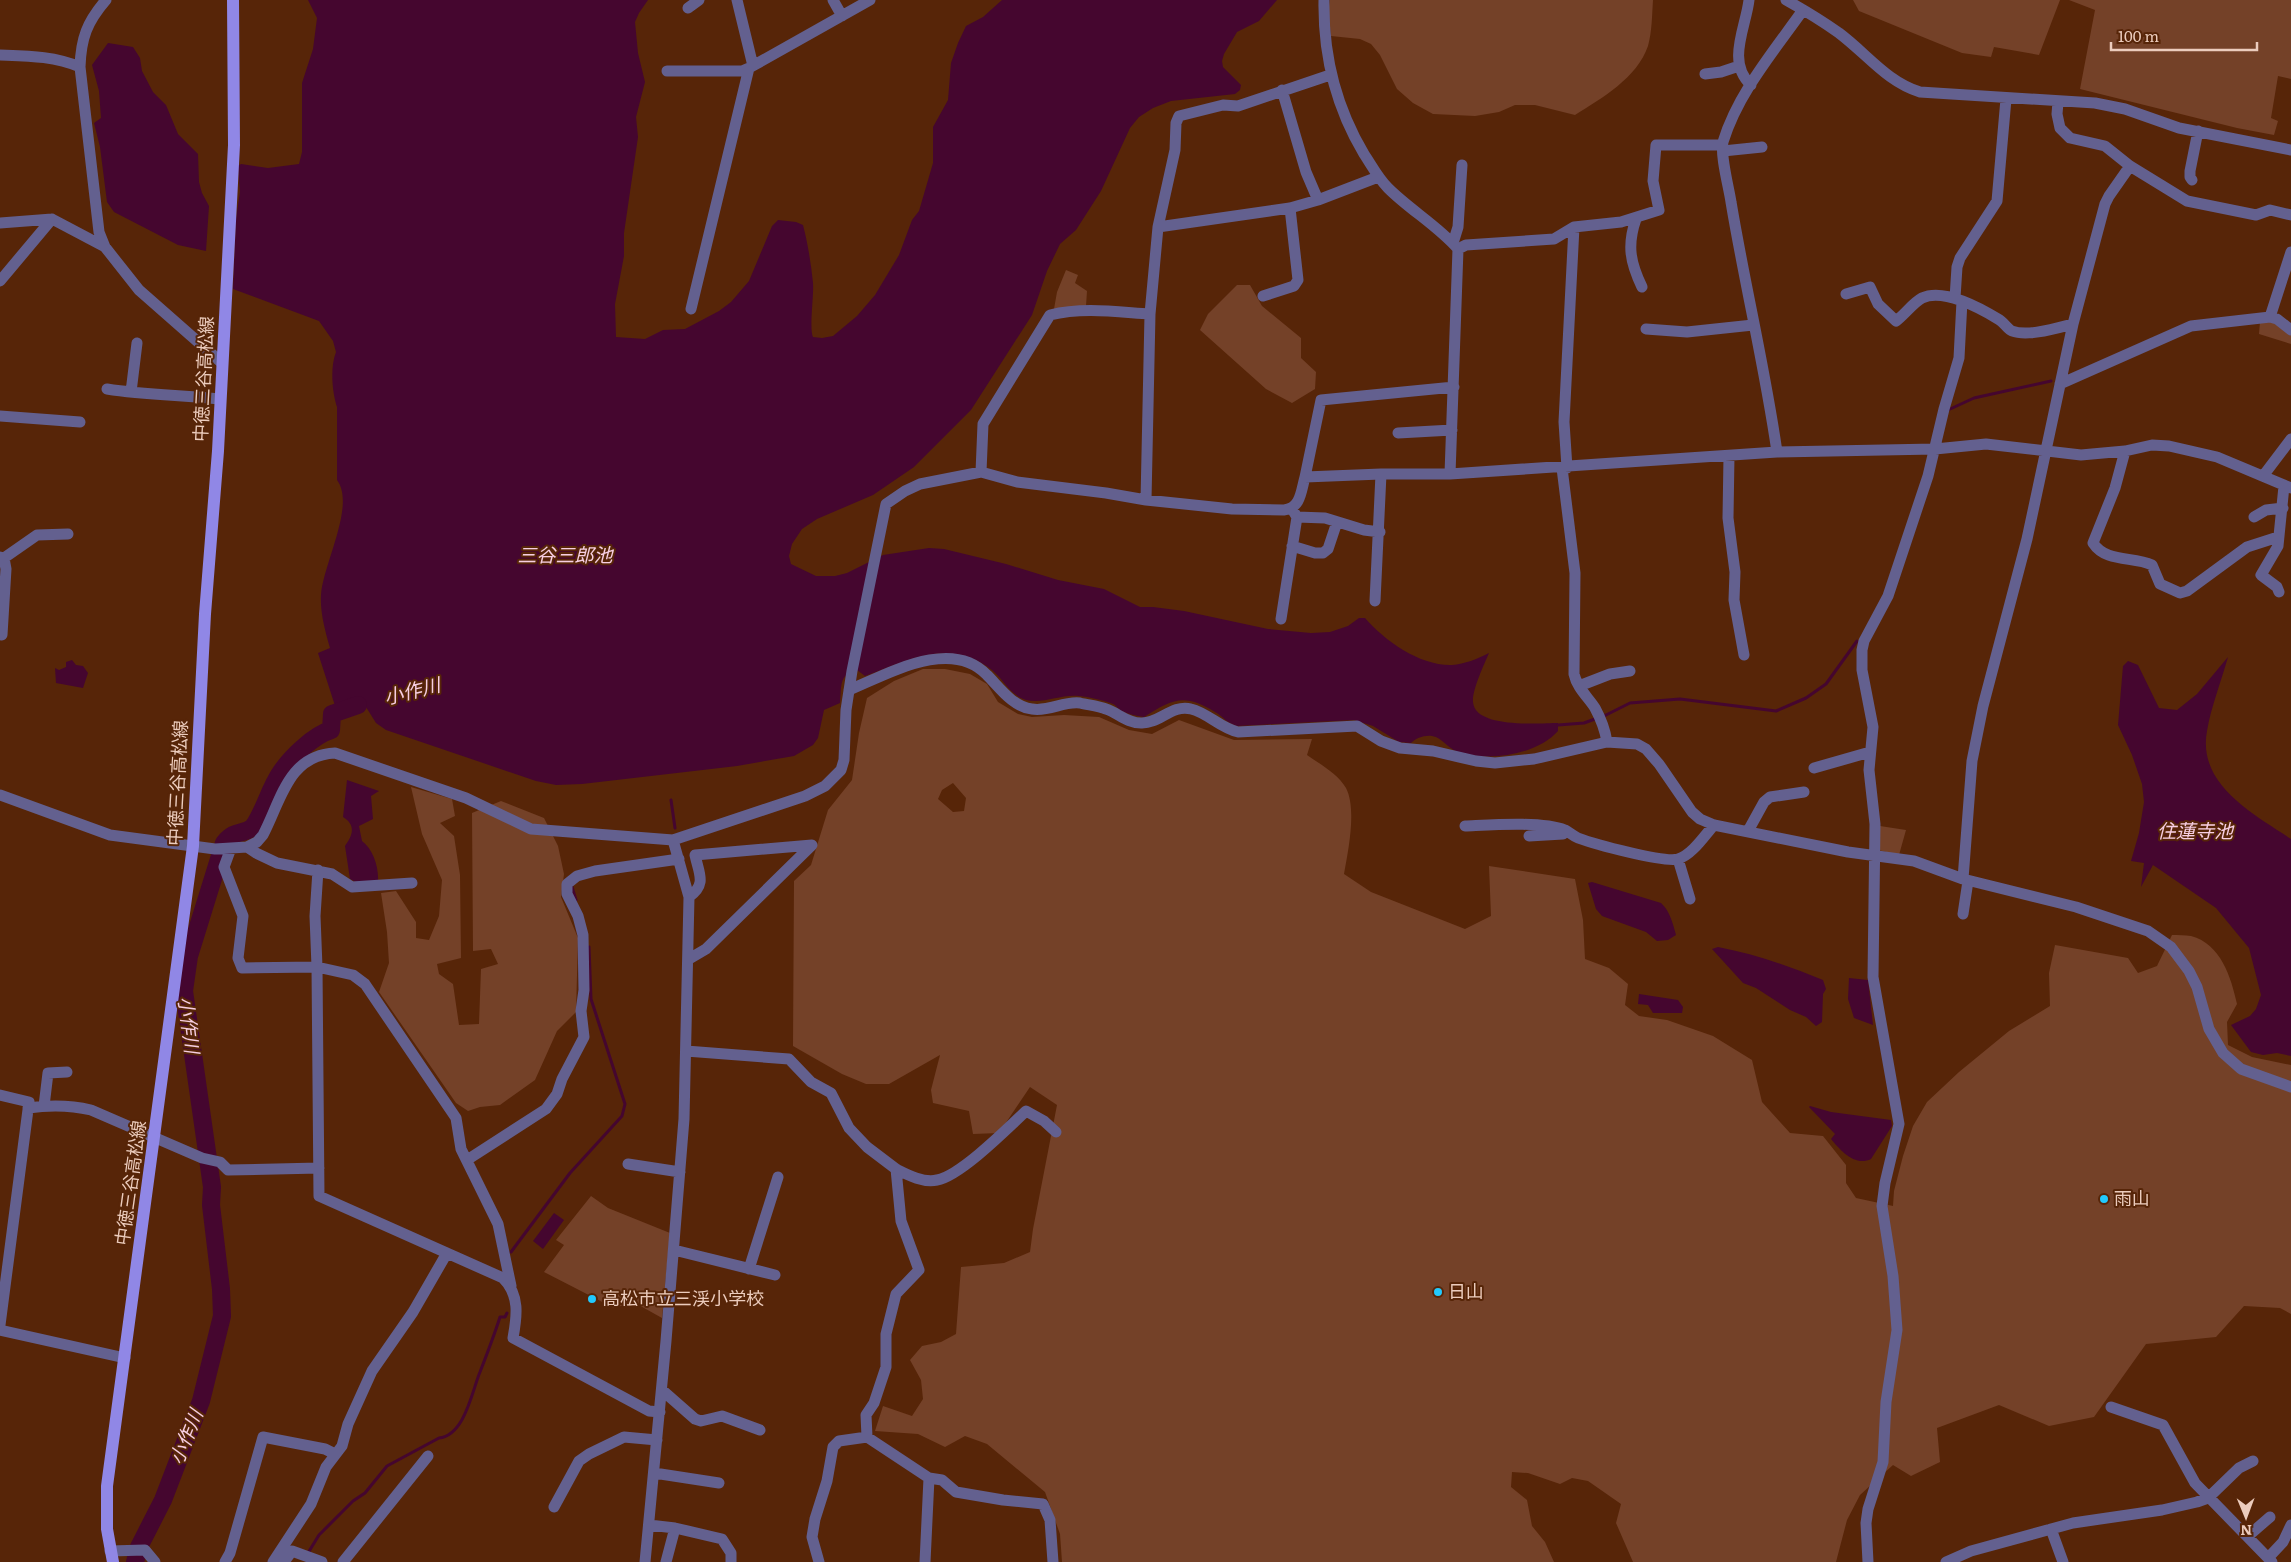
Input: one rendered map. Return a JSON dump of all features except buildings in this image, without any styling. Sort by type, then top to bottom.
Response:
[{"type":"main road","name":"中徳三谷高松線","points":[[111,1557],[106,1506],[107,1486],[193,846],[205,614],[220,399],[234,145],[233,0]]},
{"type":"street","points":[[92,0],[93,15]]},
{"type":"street","points":[[106,0],[93,15],[80,44],[80,67],[99,232],[105,247],[139,290],[222,363]]},
{"type":"street","points":[[688,8],[699,0]]},
{"type":"street","points":[[691,308],[751,67],[737,0]]},
{"type":"street","points":[[833,0],[842,16]]},
{"type":"street","points":[[667,71],[742,71],[870,0]]},
{"type":"street","points":[[1324,0],[1324,21],[1330,75],[1352,134],[1378,177],[1456,246],[1554,239],[1574,227],[1636,219],[1659,210],[1653,181],[1656,145],[1762,148]]},
{"type":"street","points":[[1749,0],[1745,28],[1738,43],[1739,66],[1745,79],[1751,85]]},
{"type":"street","points":[[1786,0],[1839,33],[1870,58],[1887,77],[1905,88],[1935,94],[2095,103],[2125,110],[2179,128],[2291,150]]},
{"type":"street","points":[[1777,452],[1769,398],[1753,326],[1723,148],[1736,111],[1751,85],[1803,10]]},
{"type":"street","points":[[0,55],[36,56],[64,60],[80,67]]},
{"type":"street","points":[[1705,74],[1739,66]]},
{"type":"street","points":[[1146,500],[1150,314],[1158,227],[1175,150],[1176,123],[1179,116],[1223,105],[1238,106],[1330,75]]},
{"type":"street","points":[[1282,90],[1306,172],[1318,200]]},
{"type":"street","points":[[1868,1562],[1866,1522],[1868,1508],[1883,1462],[1886,1402],[1897,1330],[1894,1276],[1882,1206],[1885,1183],[1899,1124],[1872,977],[1875,824],[1874,799],[1870,788],[1870,752],[1873,719],[1862,670],[1862,650],[1864,641],[1888,596],[1928,476],[1944,409],[1959,358],[1957,267],[1960,258],[1997,201],[2006,99]]},
{"type":"street","points":[[2058,102],[2057,114],[2060,128],[2070,138],[2105,146],[2130,166],[2187,201],[2256,215],[2270,210],[2291,214]]},
{"type":"street","points":[[2192,180],[2190,171],[2198,131]]},
{"type":"street","points":[[1450,474],[1454,387],[1456,246],[1462,165]]},
{"type":"street","points":[[1963,914],[1972,761],[1983,706],[2027,539],[2073,324],[2105,204],[2130,166]]},
{"type":"street","points":[[1158,227],[1290,208],[1318,200],[1378,177]]},
{"type":"street","points":[[1263,296],[1294,286],[1298,280],[1290,208]]},
{"type":"street","points":[[0,223],[52,219],[105,247]]},
{"type":"street","points":[[0,281],[52,219]]},
{"type":"street","points":[[1636,219],[1630,236],[1632,267],[1642,287]]},
{"type":"street","points":[[1574,227],[1564,422],[1564,468],[1575,573],[1574,666],[1575,680],[1605,727],[1607,742]]},
{"type":"street","points":[[2270,317],[2291,252]]},
{"type":"street","points":[[1846,294],[1870,287],[1878,304],[1896,321],[1922,298],[1930,296],[1958,300],[1999,319],[2010,330],[2015,332],[2040,332],[2073,324]]},
{"type":"street","points":[[981,472],[983,424],[1050,315],[1066,311],[1085,310],[1150,314]]},
{"type":"street","points":[[2060,384],[2191,326],[2270,317],[2277,319],[2291,330]]},
{"type":"street","points":[[1646,329],[1688,332],[1753,326]]},
{"type":"street","points":[[131,392],[137,343]]},
{"type":"street","points":[[1280,620],[1292,546],[1294,513],[1305,477],[1321,400],[1454,387]]},
{"type":"street","points":[[107,389],[220,399]]},
{"type":"street","points":[[0,416],[80,422]]},
{"type":"street","points":[[1398,433],[1452,430]]},
{"type":"street","points":[[2263,476],[2291,439]]},
{"type":"street","points":[[1305,477],[1450,474],[1564,468],[1777,452],[1935,449],[1986,444],[2080,455],[2124,451],[2152,445],[2169,446],[2217,457],[2288,487],[2278,537],[2278,546],[2261,575],[2277,587],[2279,592]]},
{"type":"street","points":[[2124,451],[2114,488],[2093,543],[2096,548],[2116,558],[2152,565],[2160,584],[2180,593],[2187,591],[2247,547],[2278,537]]},
{"type":"street","points":[[1729,456],[1728,518],[1735,572],[1734,600],[1744,656]]},
{"type":"street","points":[[0,795],[110,835],[193,846],[247,847],[257,842],[263,834],[289,779],[300,765],[312,757],[335,752],[466,798],[531,829],[673,840],[804,796],[826,786],[841,770],[844,760],[852,670],[886,504],[905,491],[920,484],[981,472],[1017,482],[1146,500],[1294,513],[1325,518],[1364,530],[1380,532]]},
{"type":"street","points":[[1375,601],[1380,532],[1381,474]]},
{"type":"street","points":[[2254,516],[2266,510],[2283,508]]},
{"type":"street","points":[[1292,546],[1315,553],[1323,553],[1328,549],[1337,522]]},
{"type":"street","points":[[2,635],[6,569],[2,558],[37,535],[68,534]]},
{"type":"street","points":[[849,690],[928,659],[942,658],[969,664],[984,672],[1009,698],[1029,709],[1050,709],[1073,702],[1107,710],[1137,723],[1151,722],[1176,709],[1184,708],[1192,709],[1228,730],[1238,732],[1357,726],[1380,741],[1400,748],[1432,751],[1494,763],[1534,759],[1607,742],[1636,744],[1646,750],[1659,764],[1692,812],[1700,819],[1714,825],[1748,831],[1790,842],[1874,857],[1914,861],[1966,880],[2076,907],[2132,925],[2160,938],[2171,947],[2189,971],[2197,987],[2209,1029],[2224,1053],[2241,1069],[2291,1087]]},
{"type":"street","points":[[1579,686],[1610,674],[1630,671]]},
{"type":"street","points":[[1814,768],[1870,752]]},
{"type":"street","points":[[1748,831],[1764,802],[1770,797],[1804,792]]},
{"type":"street","points":[[1465,826],[1503,824],[1548,827],[1565,830],[1576,837]]},
{"type":"street","points":[[1528,836],[1564,834],[1664,860],[1678,859],[1685,856],[1714,825]]},
{"type":"street","points":[[645,1562],[674,1250],[686,1051],[689,897],[673,840]]},
{"type":"street","points":[[688,959],[706,949],[812,845],[695,855],[701,883],[698,890],[689,897]]},
{"type":"street","points":[[247,847],[277,863],[332,874],[352,887],[412,883]]},
{"type":"street","points":[[224,848],[224,867],[243,916],[238,958],[242,968],[318,967],[353,974],[365,984],[456,1118],[461,1149],[498,1224],[518,1311],[513,1338],[649,1411],[660,1412]]},
{"type":"street","points":[[467,1160],[546,1108],[557,1094],[562,1079],[584,1037],[581,1011],[584,990],[583,935],[578,916],[567,894],[567,884],[577,876],[595,871],[679,859]]},
{"type":"street","points":[[1678,859],[1690,899]]},
{"type":"street","points":[[318,870],[315,916],[318,967],[319,1196],[503,1278],[511,1286]]},
{"type":"street","points":[[686,1051],[789,1059],[811,1082],[831,1093],[849,1128],[867,1147],[896,1169],[914,1178],[935,1181],[949,1177],[1004,1132],[1026,1111],[1044,1121],[1056,1132]]},
{"type":"street","points":[[44,1106],[48,1073],[67,1072]]},
{"type":"street","points":[[0,1095],[29,1102],[0,1325]]},
{"type":"street","points":[[28,1108],[76,1106],[91,1110],[202,1158],[224,1165],[228,1170],[319,1168]]},
{"type":"street","points":[[628,1164],[680,1172]]},
{"type":"street","points":[[867,1437],[866,1415],[874,1403],[886,1367],[886,1334],[896,1294],[919,1270],[900,1221],[896,1169]]},
{"type":"street","points":[[749,1269],[778,1178]]},
{"type":"street","points":[[674,1250],[775,1275]]},
{"type":"street","points":[[273,1562],[311,1504],[326,1467],[342,1446],[348,1424],[372,1371],[413,1312],[447,1254]]},
{"type":"street","points":[[0,1330],[125,1358]]},
{"type":"street","points":[[662,1390],[695,1419],[701,1421],[722,1416],[760,1430]]},
{"type":"street","points":[[2111,1408],[2163,1425],[2195,1483],[2270,1560],[2283,1542],[2291,1526]]},
{"type":"street","points":[[225,1562],[230,1552],[262,1437],[325,1449],[335,1454]]},
{"type":"street","points":[[554,1508],[579,1461],[589,1454],[624,1437],[656,1440]]},
{"type":"street","points":[[818,1562],[812,1537],[815,1519],[827,1481],[833,1448],[839,1441],[867,1437],[929,1478],[942,1480],[956,1492],[1003,1500],[1043,1504],[1050,1520],[1053,1562]]},
{"type":"street","points":[[343,1562],[428,1456]]},
{"type":"street","points":[[1948,1561],[1971,1551],[2073,1523],[2162,1510],[2208,1498],[2239,1468],[2253,1461]]},
{"type":"street","points":[[654,1473],[719,1482]]},
{"type":"street","points":[[925,1562],[929,1478]]},
{"type":"street","points":[[2248,1536],[2270,1517]]},
{"type":"street","points":[[649,1525],[675,1528],[722,1539],[726,1542],[731,1553],[731,1562]]},
{"type":"street","points":[[666,1562],[675,1528]]},
{"type":"street","points":[[2051,1530],[2063,1562]]},
{"type":"street","points":[[111,1557],[140,1550],[155,1562]]},
{"type":"street","points":[[284,1562],[292,1551],[322,1562]]},
{"type":"shaded area","points":[[1330,0],[1653,0],[1650,35],[1643,57],[1636,68],[1618,86],[1596,102],[1575,115],[1535,105],[1515,105],[1499,112],[1475,116],[1433,114],[1413,103],[1397,89],[1380,55],[1371,44],[1360,39],[1331,36],[1328,12]]},
{"type":"shaded area","points":[[1853,0],[2060,0],[2039,55],[1994,47],[1991,57],[1962,53],[1859,11]]},
{"type":"shaded area","points":[[2069,0],[2291,0],[2291,79],[2278,76],[2271,118],[2278,121],[2274,135],[2237,128],[2080,89],[2095,10]]},
{"type":"shaded area","points":[[1066,270],[1078,275],[1075,283],[1087,291],[1086,306],[1054,309],[1057,292]]},
{"type":"shaded area","points":[[1237,285],[1250,285],[1262,306],[1301,338],[1301,358],[1316,372],[1315,389],[1292,403],[1266,389],[1200,330],[1208,314]]},
{"type":"shaded area","points":[[2269,320],[2291,334],[2291,344],[2259,334],[2260,322]]},
{"type":"shaded area","points":[[923,669],[945,669],[970,674],[987,684],[998,702],[1018,714],[1032,717],[1064,715],[1099,717],[1129,730],[1152,734],[1179,720],[1234,740],[1312,739],[1307,755],[1343,783],[1349,797],[1351,831],[1344,874],[1371,892],[1465,929],[1491,916],[1489,866],[1575,879],[1583,920],[1585,959],[1609,968],[1628,984],[1625,1005],[1639,1016],[1667,1020],[1713,1036],[1752,1060],[1762,1102],[1790,1133],[1823,1136],[1846,1165],[1846,1183],[1856,1198],[1893,1206],[1894,1191],[1903,1156],[1913,1126],[1927,1102],[1959,1072],[2009,1031],[2050,1006],[2049,973],[2055,945],[2128,958],[2138,973],[2157,966],[2172,935],[2191,936],[2201,940],[2210,946],[2223,963],[2235,994],[2237,1004],[2227,1022],[2228,1045],[2252,1057],[2291,1065],[2291,1314],[2280,1308],[2244,1306],[2216,1337],[2146,1344],[2094,1417],[2049,1426],[1999,1405],[1937,1428],[1940,1462],[1911,1476],[1893,1465],[1860,1495],[1847,1520],[1836,1562],[1633,1562],[1616,1523],[1621,1504],[1588,1481],[1572,1478],[1560,1484],[1528,1473],[1512,1472],[1511,1487],[1527,1500],[1532,1526],[1545,1542],[1554,1562],[1062,1562],[1060,1534],[1045,1492],[987,1444],[965,1436],[945,1447],[918,1434],[875,1431],[883,1406],[912,1416],[923,1399],[921,1380],[910,1360],[922,1346],[941,1342],[956,1334],[961,1267],[1004,1263],[1030,1252],[1057,1105],[1030,1087],[999,1133],[973,1134],[969,1111],[933,1103],[931,1090],[940,1055],[889,1084],[866,1084],[842,1074],[793,1046],[794,881],[811,865],[828,810],[852,780],[859,733],[867,698],[894,681]],"holes":[[[953,783],[966,798],[964,811],[953,812],[938,799],[942,790]]]},
{"type":"shaded area","points":[[411,787],[452,799],[455,816],[440,823],[454,836],[460,875],[461,958],[437,964],[439,974],[453,984],[459,1025],[479,1024],[481,969],[498,964],[491,949],[473,951],[472,813],[501,801],[544,818],[558,846],[564,874],[561,897],[578,938],[576,1012],[557,1031],[535,1080],[500,1105],[480,1107],[468,1111],[456,1103],[379,992],[389,963],[387,932],[381,893],[396,891],[416,922],[416,938],[429,940],[439,916],[442,880],[422,834]]},
{"type":"shaded area","points":[[1880,826],[1906,830],[1899,855],[1878,850]]},
{"type":"shaded area","points":[[591,1196],[608,1208],[670,1233],[662,1318],[628,1299],[624,1305],[614,1308],[544,1272],[564,1245],[556,1240]]},
{"type":"water","name":"三谷三郎池","points":[[308,0],[648,0],[635,22],[638,53],[645,82],[636,117],[638,137],[624,233],[624,256],[615,304],[616,337],[645,339],[663,330],[685,329],[719,311],[731,302],[749,281],[772,226],[778,220],[796,222],[803,225],[813,283],[811,327],[813,337],[833,336],[857,316],[875,295],[899,255],[912,220],[919,211],[933,163],[933,127],[948,100],[951,63],[958,43],[966,26],[983,17],[1002,0],[1277,0],[1259,21],[1237,32],[1224,54],[1223,67],[1241,85],[1240,90],[1235,94],[1171,101],[1153,108],[1139,117],[1130,128],[1101,191],[1076,230],[1060,244],[1047,271],[1032,315],[971,410],[914,467],[873,495],[817,519],[802,529],[792,544],[789,556],[791,564],[816,576],[835,576],[847,573],[883,555],[929,548],[944,549],[1006,564],[1058,580],[1104,589],[1140,607],[1184,611],[1268,629],[1311,633],[1330,632],[1348,626],[1359,618],[1365,618],[1393,643],[1416,657],[1428,661],[1452,665],[1471,661],[1489,653],[1474,691],[1473,702],[1476,711],[1496,721],[1510,723],[1558,723],[1558,731],[1538,746],[1525,751],[1497,756],[1483,756],[1458,752],[1432,736],[1420,737],[1411,743],[1399,742],[1373,726],[1354,720],[1237,726],[1204,706],[1187,700],[1171,702],[1144,717],[1132,715],[1109,703],[1083,696],[1066,696],[1039,701],[1026,700],[1011,691],[992,670],[976,660],[945,653],[913,658],[865,676],[857,670],[851,672],[842,682],[840,703],[824,710],[818,738],[813,745],[794,756],[737,766],[582,784],[556,785],[536,781],[386,730],[376,723],[366,707],[338,715],[318,653],[330,648],[322,615],[321,595],[341,519],[343,504],[342,491],[337,480],[337,407],[332,380],[336,352],[333,341],[319,321],[233,289],[236,219],[240,192],[238,166],[241,164],[268,168],[299,164],[302,152],[302,83],[313,49],[317,18]]},
{"type":"water","points":[[108,43],[133,47],[140,58],[142,71],[153,92],[166,105],[178,134],[198,154],[199,182],[209,206],[206,251],[178,245],[114,212],[107,202],[100,147],[94,123],[101,118],[99,91],[92,65]]},
{"type":"water","name":"住蓮寺池","points":[[2228,657],[2209,722],[2206,750],[2211,767],[2219,782],[2231,796],[2291,839],[2291,1056],[2277,1053],[2263,1055],[2251,1052],[2231,1025],[2250,1016],[2256,1009],[2261,995],[2249,948],[2216,908],[2153,865],[2141,887],[2144,863],[2131,861],[2139,833],[2144,802],[2142,784],[2132,755],[2118,725],[2123,666],[2128,661],[2138,665],[2159,708],[2177,710],[2197,694]]},
{"type":"water","points":[[72,660],[76,665],[83,666],[88,673],[83,688],[56,683],[55,668],[59,670],[66,667],[66,662]]},
{"type":"water","points":[[347,780],[379,791],[371,796],[373,819],[359,826],[362,841],[366,844],[374,859],[378,882],[358,883],[350,879],[345,846],[352,830],[350,823],[343,817]]},
{"type":"water","points":[[1592,882],[1661,903],[1669,914],[1676,935],[1668,940],[1657,941],[1646,932],[1602,916],[1596,909],[1588,883]]},
{"type":"water","points":[[1718,947],[1771,961],[1823,980],[1826,989],[1823,994],[1822,1022],[1816,1026],[1806,1017],[1790,1010],[1756,988],[1743,983],[1712,949]]},
{"type":"water","points":[[1849,978],[1868,980],[1873,1025],[1854,1018],[1848,999]]},
{"type":"water","points":[[1639,994],[1678,1000],[1683,1007],[1682,1013],[1653,1013],[1648,1005],[1638,1004]]},
{"type":"water","points":[[1810,1106],[1831,1112],[1891,1120],[1892,1126],[1871,1159],[1859,1161],[1848,1156],[1831,1139],[1835,1134]]},
{"type":"water","points":[[554,1213],[564,1220],[543,1249],[533,1241]]},
{"type":"waterway","points":[[1948,410],[1974,398],[2051,381]]},
{"type":"waterway","points":[[1558,725],[1584,723],[1630,703],[1680,699],[1776,711],[1806,698],[1826,684],[1857,641]]},
{"type":"waterway","name":"小作川","points":[[135,1562],[139,1547],[163,1500],[201,1401],[222,1316],[221,1289],[211,1205],[212,1187],[184,991],[189,956],[224,843],[235,834],[253,827],[281,772],[303,747],[331,730],[332,714],[358,705]]},
{"type":"waterway","points":[[671,800],[675,828]]},
{"type":"waterway","points":[[572,887],[576,900]]},
{"type":"waterway","points":[[511,1252],[570,1173],[622,1116],[625,1104],[591,999],[589,947]]},
{"type":"waterway","points":[[308,1553],[319,1535],[353,1501],[365,1493],[387,1466],[448,1435],[455,1429],[466,1411],[500,1317],[505,1317],[507,1313]]},
{"type":"place","name":"雨山","points":[[2104,1199]]},
{"type":"place","name":"日山","points":[[1438,1292]]},
{"type":"place","name":"高松市立三渓小学校","points":[[592,1299]]}]
